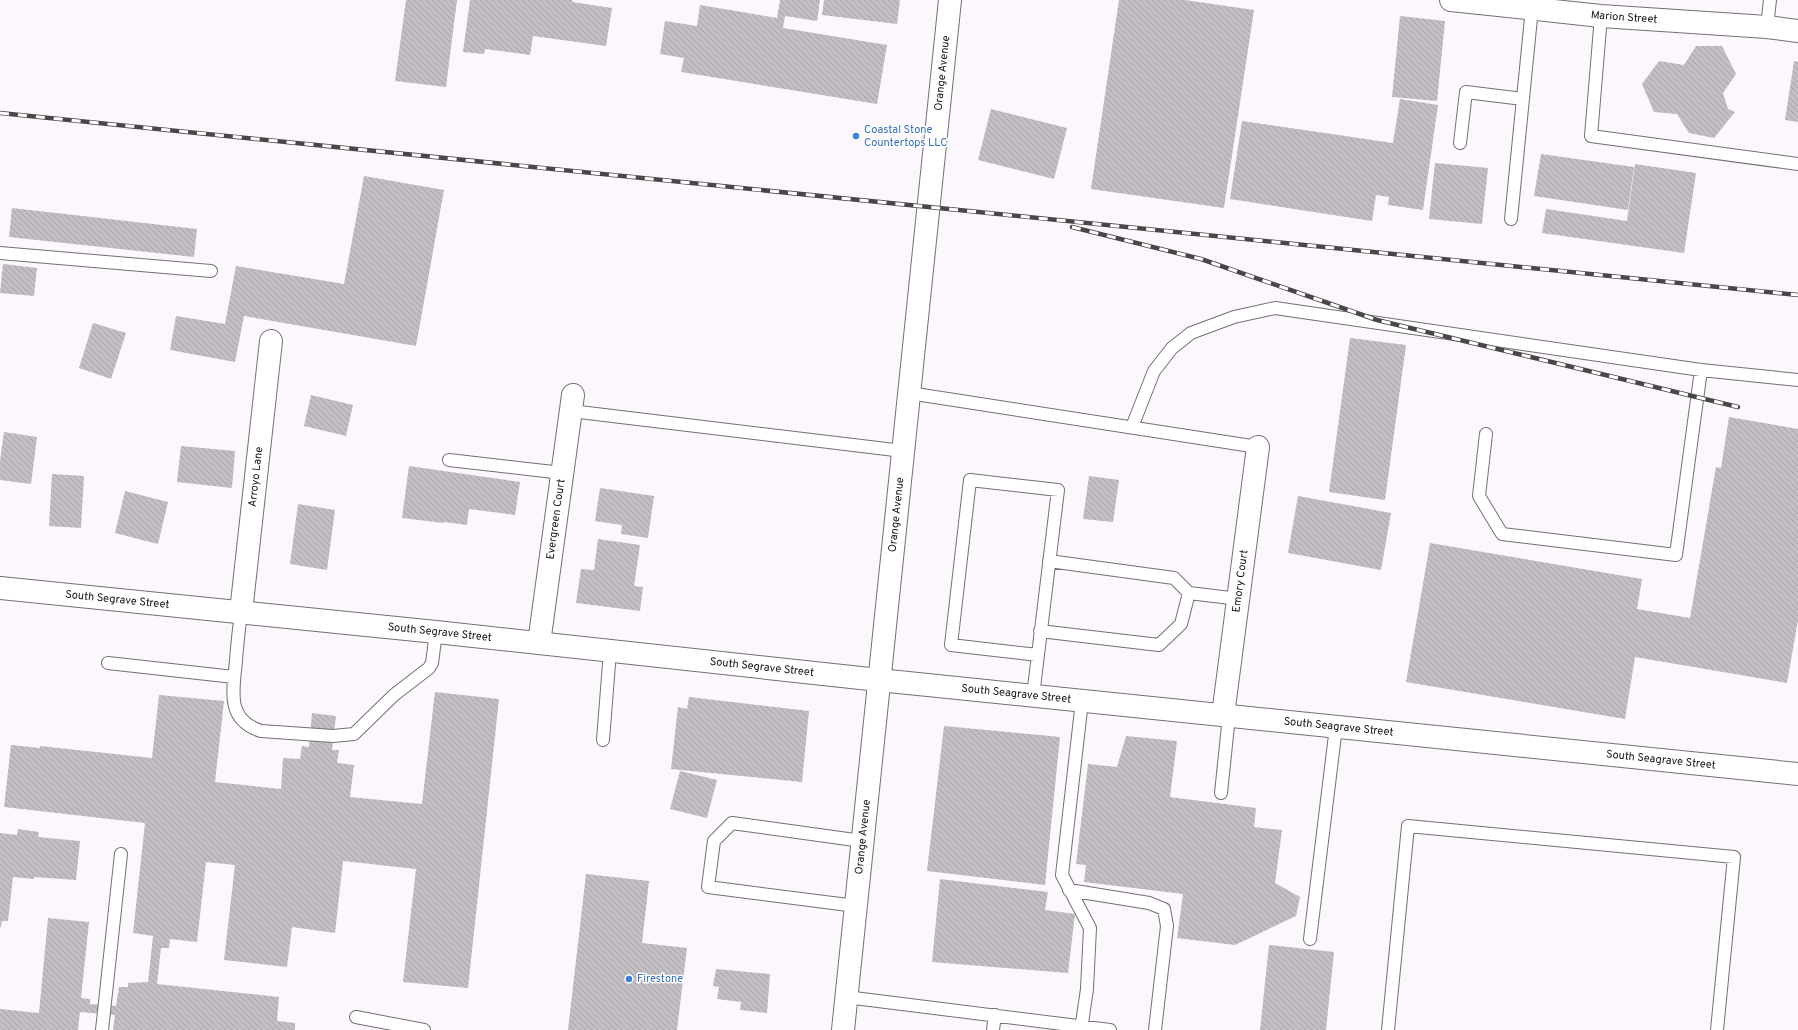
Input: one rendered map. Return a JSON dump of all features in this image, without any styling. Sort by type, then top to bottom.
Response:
[{"type":"street","name":"Orange Avenue","points":[[843,1030],[950,0]]},
{"type":"street","name":"Marion Street","points":[[1451,0],[1544,6],[1602,16],[1767,27],[1798,31]]},
{"type":"street","name":"Arroyo Lane","points":[[241,612],[271,341]]},
{"type":"street","name":"Evergreen Court","points":[[539,643],[572,403]]},
{"type":"street","name":"Emory Court","points":[[1226,716],[1238,599],[1258,447]]},
{"type":"street","name":"South Segrave Street","points":[[0,588],[436,632],[879,680]]},
{"type":"street","name":"South Seagrave Street","points":[[879,680],[1798,774]]},
{"type":"lane","points":[[1767,27],[1770,0]]},
{"type":"lane","points":[[1511,219],[1523,99],[1544,6]]},
{"type":"lane","points":[[1602,16],[1591,136],[1798,164]]},
{"type":"lane","points":[[1460,143],[1466,92],[1523,99]]},
{"type":"lane","points":[[0,253],[211,271]]},
{"type":"lane","points":[[1132,427],[1154,371],[1172,348],[1191,334],[1234,317],[1275,308],[1701,370],[1798,380]]},
{"type":"lane","points":[[1486,434],[1479,496],[1502,534],[1676,555],[1701,370]]},
{"type":"lane","points":[[909,393],[1258,447]]},
{"type":"lane","points":[[572,403],[903,451]]},
{"type":"lane","points":[[449,460],[562,473]]},
{"type":"lane","points":[[1033,696],[1038,655],[1040,631],[1058,490],[970,480],[951,645],[1038,655]]},
{"type":"lane","points":[[1049,561],[1174,578],[1189,593],[1238,599]]},
{"type":"lane","points":[[1040,631],[1160,645],[1181,624],[1189,593]]},
{"type":"lane","points":[[241,612],[232,696],[236,710],[244,722],[251,728],[261,731],[346,736],[354,734],[361,729],[394,695],[429,668],[432,663],[436,632]]},
{"type":"lane","points":[[603,740],[610,651]]},
{"type":"lane","points":[[108,663],[234,677]]},
{"type":"lane","points":[[1082,701],[1062,875],[1090,928],[1087,989],[1082,1028]]},
{"type":"lane","points":[[1221,793],[1226,716]]},
{"type":"lane","points":[[1310,939],[1336,727]]},
{"type":"lane","points":[[856,906],[708,887],[714,841],[732,823],[862,841]]},
{"type":"lane","points":[[1388,1030],[1408,826],[1734,857],[1718,1030]]},
{"type":"lane","points":[[102,1030],[121,854]]},
{"type":"lane","points":[[1070,890],[1149,903],[1164,909],[1167,926],[1155,1030]]},
{"type":"lane","points":[[846,997],[1082,1028],[1110,1030]]},
{"type":"lane","points":[[993,1030],[995,1016]]},
{"type":"lane","points":[[356,1017],[424,1030]]},
{"type":"building","points":[[406,0],[457,0],[446,87],[395,81]]},
{"type":"building","points":[[470,0],[572,0],[572,2],[612,8],[606,46],[533,36],[530,55],[485,49],[484,54],[463,52]]},
{"type":"building","points":[[780,0],[820,0],[817,21],[785,16],[783,28],[887,45],[877,104],[681,72],[684,58],[660,54],[665,21],[697,26],[700,5],[777,18]]},
{"type":"building","points":[[824,0],[900,0],[897,24],[822,15]]},
{"type":"building","points":[[1119,0],[1185,0],[1254,10],[1224,208],[1091,189]]},
{"type":"building","points":[[1400,16],[1445,21],[1437,101],[1392,97]]},
{"type":"building","points":[[1696,46],[1722,46],[1736,74],[1723,93],[1728,109],[1735,112],[1714,138],[1689,133],[1677,114],[1654,112],[1642,84],[1659,61],[1684,65]]},
{"type":"building","points":[[1794,61],[1798,62],[1798,122],[1785,120]]},
{"type":"building","points":[[1400,99],[1438,105],[1423,210],[1388,205],[1389,197],[1376,195],[1372,221],[1230,199],[1242,121],[1393,143]]},
{"type":"building","points":[[991,109],[1067,128],[1054,179],[978,160]]},
{"type":"building","points":[[1541,154],[1634,167],[1628,210],[1534,196]]},
{"type":"building","points":[[1435,163],[1488,168],[1482,224],[1429,219]]},
{"type":"building","points":[[1635,164],[1696,173],[1684,253],[1542,233],[1546,209],[1627,221]]},
{"type":"building","points":[[364,176],[444,190],[416,346],[244,316],[235,362],[170,350],[176,316],[225,324],[236,266],[344,284]]},
{"type":"building","points":[[12,208],[197,229],[194,257],[9,237]]},
{"type":"building","points":[[3,264],[37,268],[34,296],[0,293]]},
{"type":"building","points":[[93,323],[126,333],[111,379],[79,368]]},
{"type":"building","points":[[1350,338],[1406,345],[1385,500],[1329,492]]},
{"type":"building","points":[[311,395],[353,405],[346,436],[304,426]]},
{"type":"building","points":[[1729,417],[1798,429],[1798,620],[1787,683],[1635,657],[1625,719],[1406,682],[1430,543],[1642,579],[1637,609],[1690,618],[1716,467],[1721,468]]},
{"type":"building","points":[[4,432],[37,437],[31,484],[0,480],[0,461]]},
{"type":"building","points":[[181,446],[235,451],[232,488],[177,482]]},
{"type":"building","points":[[409,466],[520,482],[515,515],[469,509],[467,525],[402,518]]},
{"type":"building","points":[[52,474],[84,476],[81,528],[49,526]]},
{"type":"building","points":[[1089,476],[1119,480],[1113,522],[1083,519]]},
{"type":"building","points":[[600,488],[654,496],[648,538],[621,534],[622,525],[595,521]]},
{"type":"building","points":[[125,491],[168,502],[158,544],[115,533]]},
{"type":"building","points":[[1298,496],[1391,513],[1381,570],[1288,553]]},
{"type":"building","points":[[298,504],[335,510],[327,570],[290,564]]},
{"type":"building","points":[[598,539],[640,545],[634,586],[643,587],[640,611],[576,603],[581,569],[594,570]]},
{"type":"building","points":[[435,692],[499,699],[468,988],[403,982],[416,869],[343,861],[335,933],[292,927],[287,967],[224,960],[235,865],[206,862],[197,942],[170,939],[169,948],[161,948],[157,984],[279,997],[277,1021],[295,1023],[295,1030],[113,1030],[115,1015],[80,1012],[78,1030],[0,1030],[0,1009],[39,1013],[48,918],[89,922],[81,998],[90,999],[90,1004],[116,1006],[119,987],[128,987],[128,983],[148,982],[153,936],[133,933],[145,823],[4,807],[11,745],[40,748],[40,746],[152,758],[159,695],[224,701],[215,782],[281,789],[283,758],[300,759],[302,746],[309,747],[312,713],[336,716],[332,750],[339,750],[337,763],[354,765],[350,797],[422,804]]},
{"type":"building","points":[[689,697],[809,711],[802,782],[671,769],[678,707],[687,709]]},
{"type":"building","points":[[944,726],[1060,737],[1045,885],[927,871]]},
{"type":"building","points":[[1126,736],[1177,741],[1170,797],[1256,808],[1254,827],[1282,830],[1275,883],[1300,897],[1296,916],[1235,945],[1177,938],[1183,894],[1084,882],[1086,865],[1076,864],[1088,764],[1117,767]]},
{"type":"building","points":[[680,771],[717,780],[707,818],[670,809]]},
{"type":"building","points":[[18,829],[39,832],[38,837],[80,841],[76,880],[13,877],[8,921],[2,921],[0,930],[0,833],[17,835]]},
{"type":"building","name":"Firestone","points":[[586,874],[649,881],[642,943],[687,948],[677,1030],[568,1030]]},
{"type":"building","points":[[940,879],[1048,892],[1045,910],[1075,914],[1068,973],[932,962]]},
{"type":"building","points":[[1269,945],[1334,952],[1326,1030],[1260,1030]]},
{"type":"building","points":[[716,969],[770,974],[767,1013],[740,1010],[741,1002],[717,999],[719,987],[713,986]]},
{"type":"railway","points":[[0,113],[1798,295]]},
{"type":"railway","points":[[1072,227],[1201,259],[1377,320],[1738,407]]},
{"type":"place","name":"Coastal Stone Countertops LLC","points":[[856,136]]},
{"type":"place","name":"Firestone","points":[[629,979]]}]
